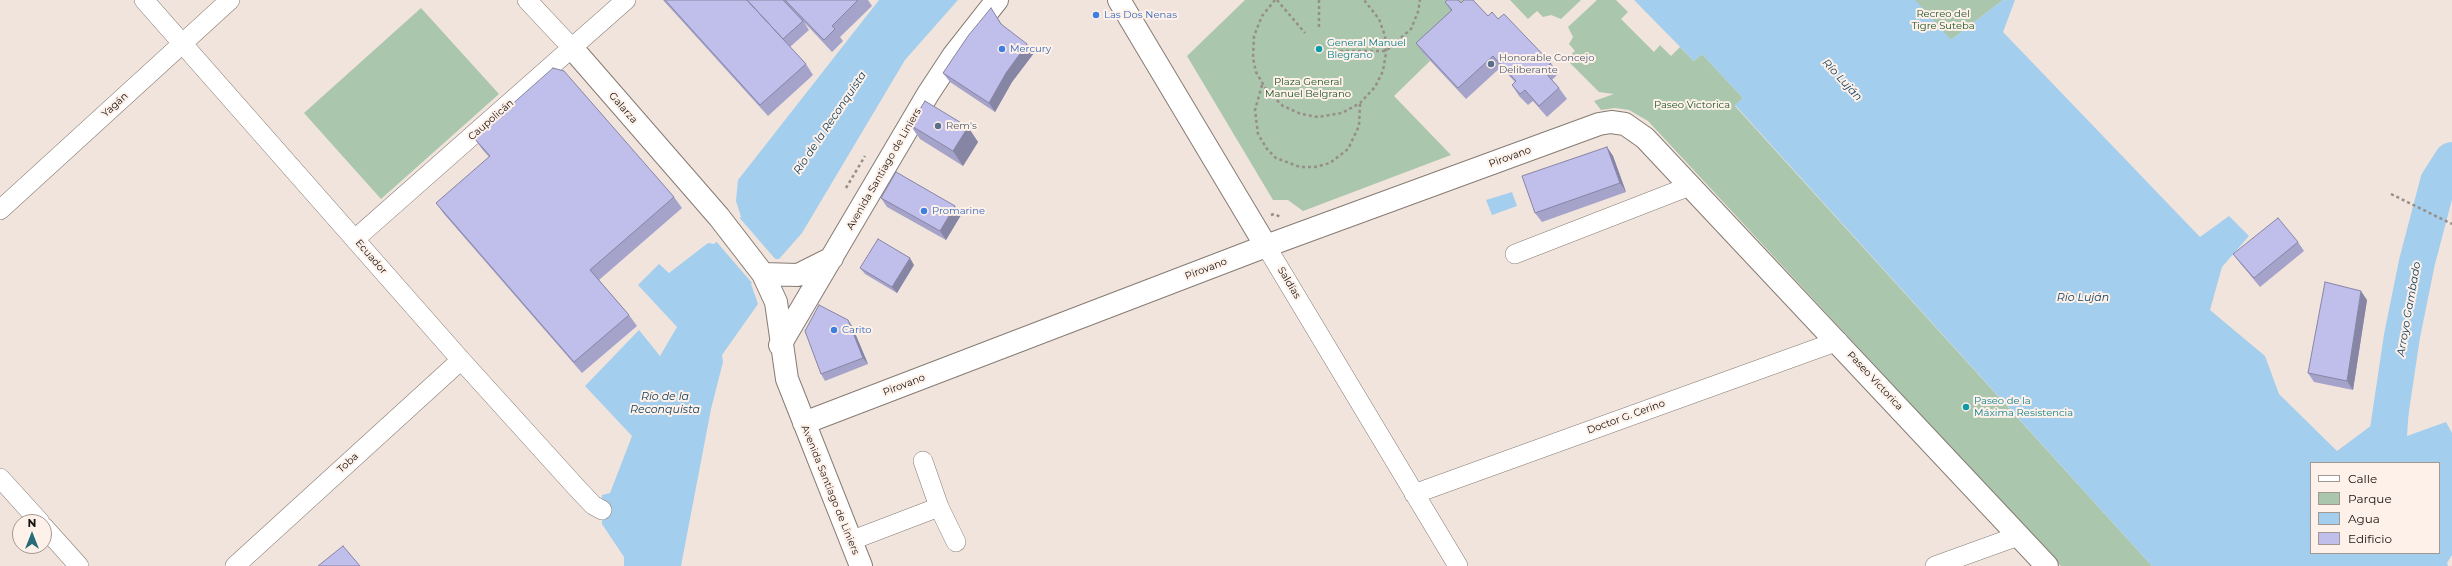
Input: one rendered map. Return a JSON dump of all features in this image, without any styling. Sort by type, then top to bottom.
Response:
[{"type":"street","name":"Ecuador","points":[[144,0],[461,360],[576,487],[593,505],[602,510]]},
{"type":"street","name":"Yagán","points":[[0,210],[230,0]]},
{"type":"street","name":"Galarza","points":[[527,0],[572,48],[718,217],[763,274]]},
{"type":"street","name":"Caupolicán","points":[[355,239],[626,0]]},
{"type":"street","name":"Avenida Santiago de Liniers","points":[[780,345],[928,94],[953,56],[997,0]]},
{"type":"street","name":"Saldías","points":[[1119,0],[1458,566]]},
{"type":"street","name":"Pirovano","points":[[804,423],[1266,246],[1598,124],[1611,122]]},
{"type":"street","name":"Paseo Victorica","points":[[1611,122],[1625,124],[1645,138],[1838,341],[2047,566]]},
{"type":"street","points":[[1514,254],[1690,186]]},
{"type":"street","points":[[763,274],[798,275],[832,258]]},
{"type":"street","name":"Avenida Santiago de Liniers","points":[[763,274],[776,302],[780,345],[787,379],[861,566]]},
{"type":"street","name":"Doctor G. Cerino","points":[[1414,494],[1838,341]]},
{"type":"street","name":"Toba","points":[[235,566],[461,360]]},
{"type":"street","points":[[923,462],[939,507],[956,542]]},
{"type":"street","points":[[0,478],[33,514]]},
{"type":"street","points":[[850,541],[939,507]]},
{"type":"street","points":[[52,536],[79,566]]},
{"type":"street","points":[[1935,566],[2018,536]]},
{"type":"path","points":[[1305,33],[1276,0],[1262,16],[1254,36],[1253,58],[1262,84],[1272,97],[1283,106],[1306,115],[1324,117],[1336,115],[1360,103],[1378,82],[1385,66],[1386,51],[1381,24],[1364,0]]},
{"type":"path","points":[[1319,0],[1319,27]]},
{"type":"path","points":[[1340,51],[1386,51],[1411,29],[1418,12],[1420,0]]},
{"type":"path","points":[[1262,84],[1255,110],[1258,134],[1267,150],[1276,158],[1300,167],[1315,167],[1330,163],[1348,150],[1359,126],[1360,103]]},
{"type":"path","points":[[2391,194],[2452,224]]},
{"type":"green space","name":"Plaza General Manuel Belgrano","points":[[1245,0],[1467,0],[1424,54],[1430,61],[1394,96],[1451,155],[1303,211],[1288,200],[1273,200],[1187,56]]},
{"type":"green space","points":[[1510,0],[1581,0],[1561,19],[1551,15],[1543,17],[1537,11],[1528,19]]},
{"type":"green space","name":"Paseo Victorica","points":[[1597,0],[1616,0],[1628,12],[1621,19],[1654,52],[1660,45],[1671,56],[1680,47],[1694,61],[1702,54],[1743,98],[1735,106],[2152,566],[2061,566],[1648,121],[1629,110],[1615,108],[1601,110],[1594,101],[1614,94],[1599,92],[1566,59],[1575,51],[1569,44],[1573,37],[1568,27]]},
{"type":"green space","name":"Recreo del Tigre Suteba","points":[[1899,0],[2003,0],[1943,46],[1935,42]]},
{"type":"green space","points":[[421,8],[499,94],[381,199],[304,113]]},
{"type":"water","name":"Río de la Reconquista","points":[[879,0],[958,0],[905,60],[802,233],[779,259],[769,259],[751,284],[758,304],[722,355],[723,362],[711,409],[681,566],[624,566],[624,557],[602,524],[602,495],[610,493],[632,436],[585,386],[639,330],[660,356],[677,327],[638,285],[659,264],[669,273],[708,243],[714,244],[741,217],[736,201],[738,180]]},
{"type":"water","name":"Río Luján","points":[[1634,0],[1899,0],[1935,41],[1943,46],[2003,0],[2015,0],[2003,32],[2200,237],[2229,216],[2249,236],[2222,267],[2210,310],[2265,356],[2279,394],[2337,451],[2376,422],[2388,372],[2410,392],[2407,436],[2446,422],[2452,433],[2452,555],[2447,563],[2448,566],[2152,566],[1735,105],[1743,98],[1702,54],[1694,61]]},
{"type":"water","points":[[1512,192],[1517,206],[1492,215],[1486,200]]},
{"type":"pier","points":[[738,216],[777,261],[770,261],[752,283],[715,240]]},
{"type":"building","points":[[665,0],[747,0],[806,64],[760,105]]},
{"type":"building","points":[[747,0],[783,0],[803,21],[783,39]]},
{"type":"building","points":[[785,0],[858,0],[832,26],[835,29],[824,40]]},
{"type":"building","name":"Honorable Concejo Deliberante","points":[[1447,0],[1458,0],[1461,3],[1464,0],[1473,0],[1488,16],[1492,12],[1498,19],[1504,14],[1551,63],[1543,70],[1559,88],[1539,106],[1525,90],[1520,94],[1512,85],[1516,81],[1493,56],[1458,88],[1416,43],[1452,10],[1445,2]]},
{"type":"building","points":[[991,8],[1001,24],[1027,44],[1006,73],[989,103],[943,73],[968,36]]},
{"type":"building","points":[[553,68],[564,71],[674,197],[590,270],[629,315],[574,362],[436,203],[490,156],[474,138]]},
{"type":"building","points":[[925,101],[968,127],[953,151],[910,125]]},
{"type":"building","points":[[1607,147],[1620,183],[1535,213],[1522,176]]},
{"type":"building","name":"Promarine","points":[[896,172],[955,206],[940,231],[881,198]]},
{"type":"building","points":[[2278,218],[2298,242],[2254,278],[2233,254]]},
{"type":"building","points":[[878,239],[910,258],[892,287],[860,268]]},
{"type":"building","points":[[2325,282],[2361,291],[2347,381],[2308,373]]},
{"type":"building","points":[[819,305],[848,320],[863,358],[821,374],[805,331]]},
{"type":"building","points":[[343,546],[360,566],[318,566]]},
{"type":"waterway","points":[[1901,0],[1961,66]]},
{"type":"waterway","name":"Arroyo Gambado","points":[[2383,462],[2402,336],[2417,262],[2438,182],[2452,160]]},
{"type":"place","name":"Las Dos Nenas","points":[[1096,15]]},
{"type":"place","name":"Mercury","points":[[1002,49]]},
{"type":"place","name":"General Manuel Blegrano","points":[[1319,49]]},
{"type":"place","name":"Honorable Concejo Deliberante","points":[[1491,64]]},
{"type":"place","name":"Rem's","points":[[938,126]]},
{"type":"place","name":"Promarine","points":[[924,211]]},
{"type":"place","name":"Carito","points":[[834,330]]},
{"type":"place","name":"Paseo de la Máxima Resistencia","points":[[1966,407]]}]
